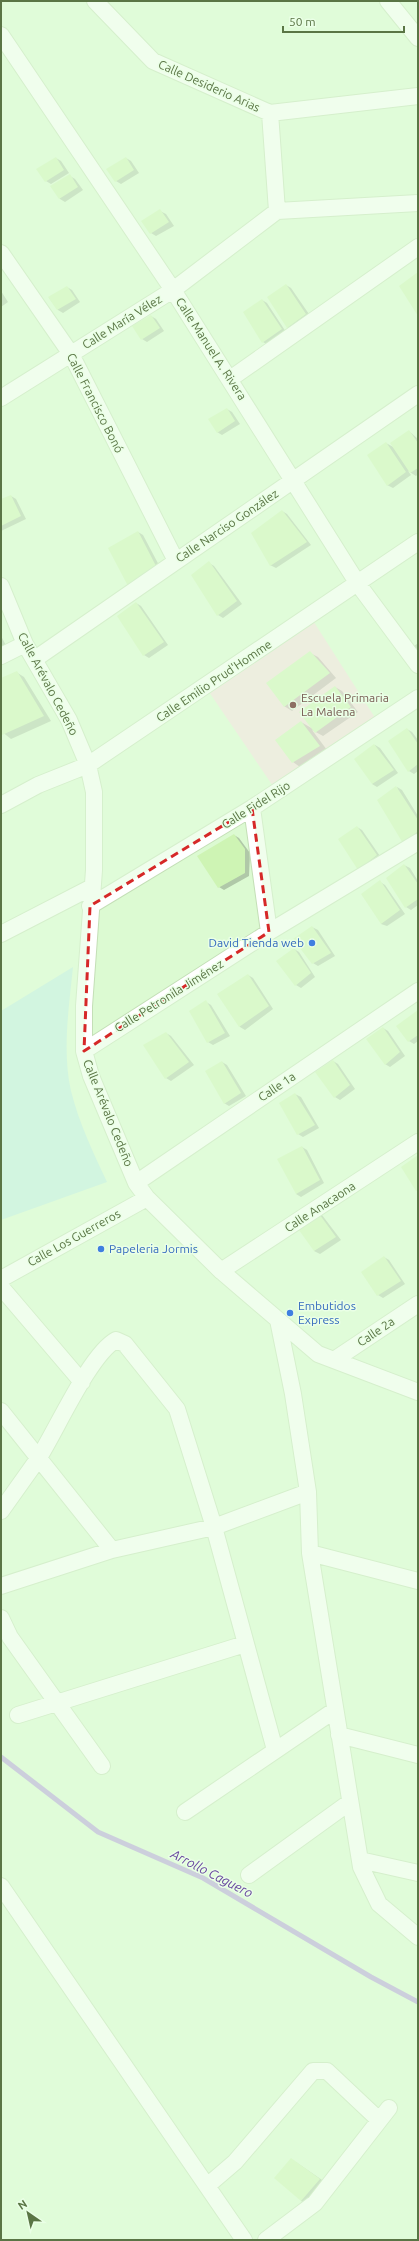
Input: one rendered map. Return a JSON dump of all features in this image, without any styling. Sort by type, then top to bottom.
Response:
[{"type":"street","name":"Calle Desiderio Arias","points":[[95,1],[153,61],[270,113],[418,96]]},
{"type":"street","points":[[388,1],[418,38]]},
{"type":"street","name":"Calle Manuel A. Rivera","points":[[1,35],[173,290],[294,480],[358,584],[418,665]]},
{"type":"street","points":[[270,113],[277,211],[418,203]]},
{"type":"street","name":"Calle María Vélez","points":[[1,398],[173,290],[277,211]]},
{"type":"street","points":[[230,379],[418,247]]},
{"type":"street","name":"Calle Francisco Bonó","points":[[1,253],[71,354],[176,561]]},
{"type":"street","name":"Calle Narciso González","points":[[35,659],[418,394]]},
{"type":"street","name":"Calle Emilio Prud'Homme","points":[[1,805],[38,785],[88,765],[358,584],[418,542]]},
{"type":"street","name":"Calle Arévalo Cedeño","points":[[1,586],[25,644],[69,720],[88,765],[94,792],[94,870],[90,906],[84,1006],[84,1050],[91,1076],[136,1183],[147,1198],[221,1271],[318,1354],[418,1392]]},
{"type":"street","points":[[1,656],[25,644]]},
{"type":"street","name":"Calle Fidel Rijo","points":[[90,906],[252,808],[418,698]]},
{"type":"street","points":[[252,808],[270,932]]},
{"type":"street","name":"Calle Petronila Jiménez","points":[[84,1050],[270,932],[418,842]]},
{"type":"street","points":[[1,934],[92,887]]},
{"type":"street","name":"Calle 1a","points":[[136,1183],[418,991]]},
{"type":"street","name":"Calle Anacaona","points":[[221,1271],[418,1142]]},
{"type":"street","name":"Calle Los Guerreros","points":[[1,1279],[147,1198]]},
{"type":"street","points":[[1,1287],[82,1382]]},
{"type":"street","name":"Calle 2a","points":[[334,1360],[418,1304]]},
{"type":"street","points":[[278,1320],[293,1394],[308,1492],[310,1553],[360,1860],[379,1904],[418,1937]]},
{"type":"street","points":[[1,1511],[38,1458],[82,1382],[107,1345],[116,1340],[125,1344],[177,1410],[214,1527],[245,1644],[276,1750]]},
{"type":"street","points":[[1,1411],[112,1550]]},
{"type":"street","points":[[1,1586],[112,1550],[214,1527],[308,1492]]},
{"type":"street","points":[[310,1553],[418,1581]]},
{"type":"street","points":[[1,1618],[10,1637],[102,1766]]},
{"type":"street","points":[[18,1715],[245,1644]]},
{"type":"street","points":[[185,1812],[335,1710]]},
{"type":"street","points":[[339,1735],[418,1756]]},
{"type":"street","points":[[249,1875],[350,1802]]},
{"type":"street","points":[[360,1860],[418,1873]]},
{"type":"street","points":[[1,1886],[244,2240]]},
{"type":"street","points":[[207,2186],[235,2162],[313,2072],[327,2071],[384,2114],[315,2203],[266,2240]]},
{"type":"highlighted area","points":[[252,808],[269,932],[84,1051],[90,906]]},
{"type":"shaded area","points":[[1,1],[418,1],[418,2240],[1,2240]]},
{"type":"shaded area","name":"Escuela Primaria La Malena","points":[[310,616],[379,724],[277,792],[205,686]]},
{"type":"shaded area","points":[[73,967],[67,1029],[68,1076],[78,1114],[107,1182],[1,1220],[1,1011]]},
{"type":"building","points":[[56,157],[64,170],[45,182],[36,169]]},
{"type":"building","points":[[126,157],[134,170],[115,182],[106,169]]},
{"type":"building","points":[[70,174],[78,187],[59,199],[50,186]]},
{"type":"building","points":[[160,209],[169,222],[150,234],[141,221]]},
{"type":"building","points":[[418,272],[418,316],[399,286]]},
{"type":"building","points":[[286,284],[306,314],[287,328],[267,297]]},
{"type":"building","points":[[67,286],[76,299],[57,310],[48,297]]},
{"type":"building","points":[[262,299],[282,329],[262,343],[243,312]]},
{"type":"building","points":[[151,315],[160,328],[141,340],[132,326]]},
{"type":"building","points":[[227,408],[235,421],[217,433],[208,419]]},
{"type":"building","points":[[409,430],[418,443],[418,468],[410,473],[390,443]]},
{"type":"building","points":[[386,442],[406,472],[387,486],[367,455]]},
{"type":"building","points":[[11,495],[21,516],[1,526],[1,499]]},
{"type":"building","points":[[282,510],[307,542],[270,566],[251,533]]},
{"type":"building","points":[[138,531],[156,566],[128,586],[108,548]]},
{"type":"building","points":[[209,561],[237,601],[217,616],[191,575]]},
{"type":"building","points":[[136,602],[164,642],[143,656],[117,616]]},
{"type":"building","points":[[310,651],[330,673],[284,707],[266,683]]},
{"type":"building","points":[[17,671],[44,716],[2,735],[1,678]]},
{"type":"building","points":[[335,686],[351,707],[315,733],[299,712]]},
{"type":"building","points":[[301,721],[320,746],[292,763],[275,740]]},
{"type":"building","points":[[407,728],[418,744],[418,764],[408,772],[388,741]]},
{"type":"building","points":[[374,744],[394,770],[372,784],[354,759]]},
{"type":"building","points":[[396,786],[418,820],[418,831],[404,845],[377,800]]},
{"type":"building","points":[[357,826],[377,855],[358,870],[338,839]]},
{"type":"building","points":[[234,834],[245,849],[245,873],[218,888],[197,856]]},
{"type":"building","points":[[404,864],[418,884],[418,899],[405,908],[386,878]]},
{"type":"building","points":[[380,880],[400,910],[381,924],[361,894]]},
{"type":"building","points":[[312,926],[331,953],[312,964],[293,939]]},
{"type":"building","points":[[294,948],[311,973],[295,986],[276,961]]},
{"type":"building","points":[[248,974],[269,1006],[239,1027],[217,994]]},
{"type":"building","points":[[206,1000],[225,1033],[207,1043],[189,1011]]},
{"type":"building","points":[[418,1010],[418,1035],[408,1042],[396,1026]]},
{"type":"building","points":[[383,1027],[400,1052],[385,1065],[366,1039]]},
{"type":"building","points":[[166,1032],[189,1062],[165,1079],[143,1045]]},
{"type":"building","points":[[333,1060],[350,1085],[334,1098],[315,1072]]},
{"type":"building","points":[[222,1061],[241,1093],[224,1104],[205,1071]]},
{"type":"building","points":[[295,1093],[315,1125],[297,1135],[279,1103]]},
{"type":"building","points":[[302,1146],[320,1180],[296,1194],[277,1159]]},
{"type":"building","points":[[418,1155],[418,1190],[416,1191],[401,1167]]},
{"type":"building","points":[[317,1211],[336,1237],[314,1251],[296,1226]]},
{"type":"building","points":[[384,1256],[401,1281],[377,1296],[361,1272]]},
{"type":"building","points":[[291,2158],[320,2179],[301,2201],[274,2178]]},
{"type":"waterway","name":"Arrollo Caguero","points":[[1,1757],[98,1832],[203,1878],[371,1977],[418,2002]]},
{"type":"place","name":"Escuela Primaria La Malena","points":[[293,705]]},
{"type":"place","name":"David Tienda web","points":[[312,943]]},
{"type":"place","name":"Papeleria Jormis","points":[[101,1249]]},
{"type":"place","name":"Embutidos Express","points":[[290,1313]]}]
